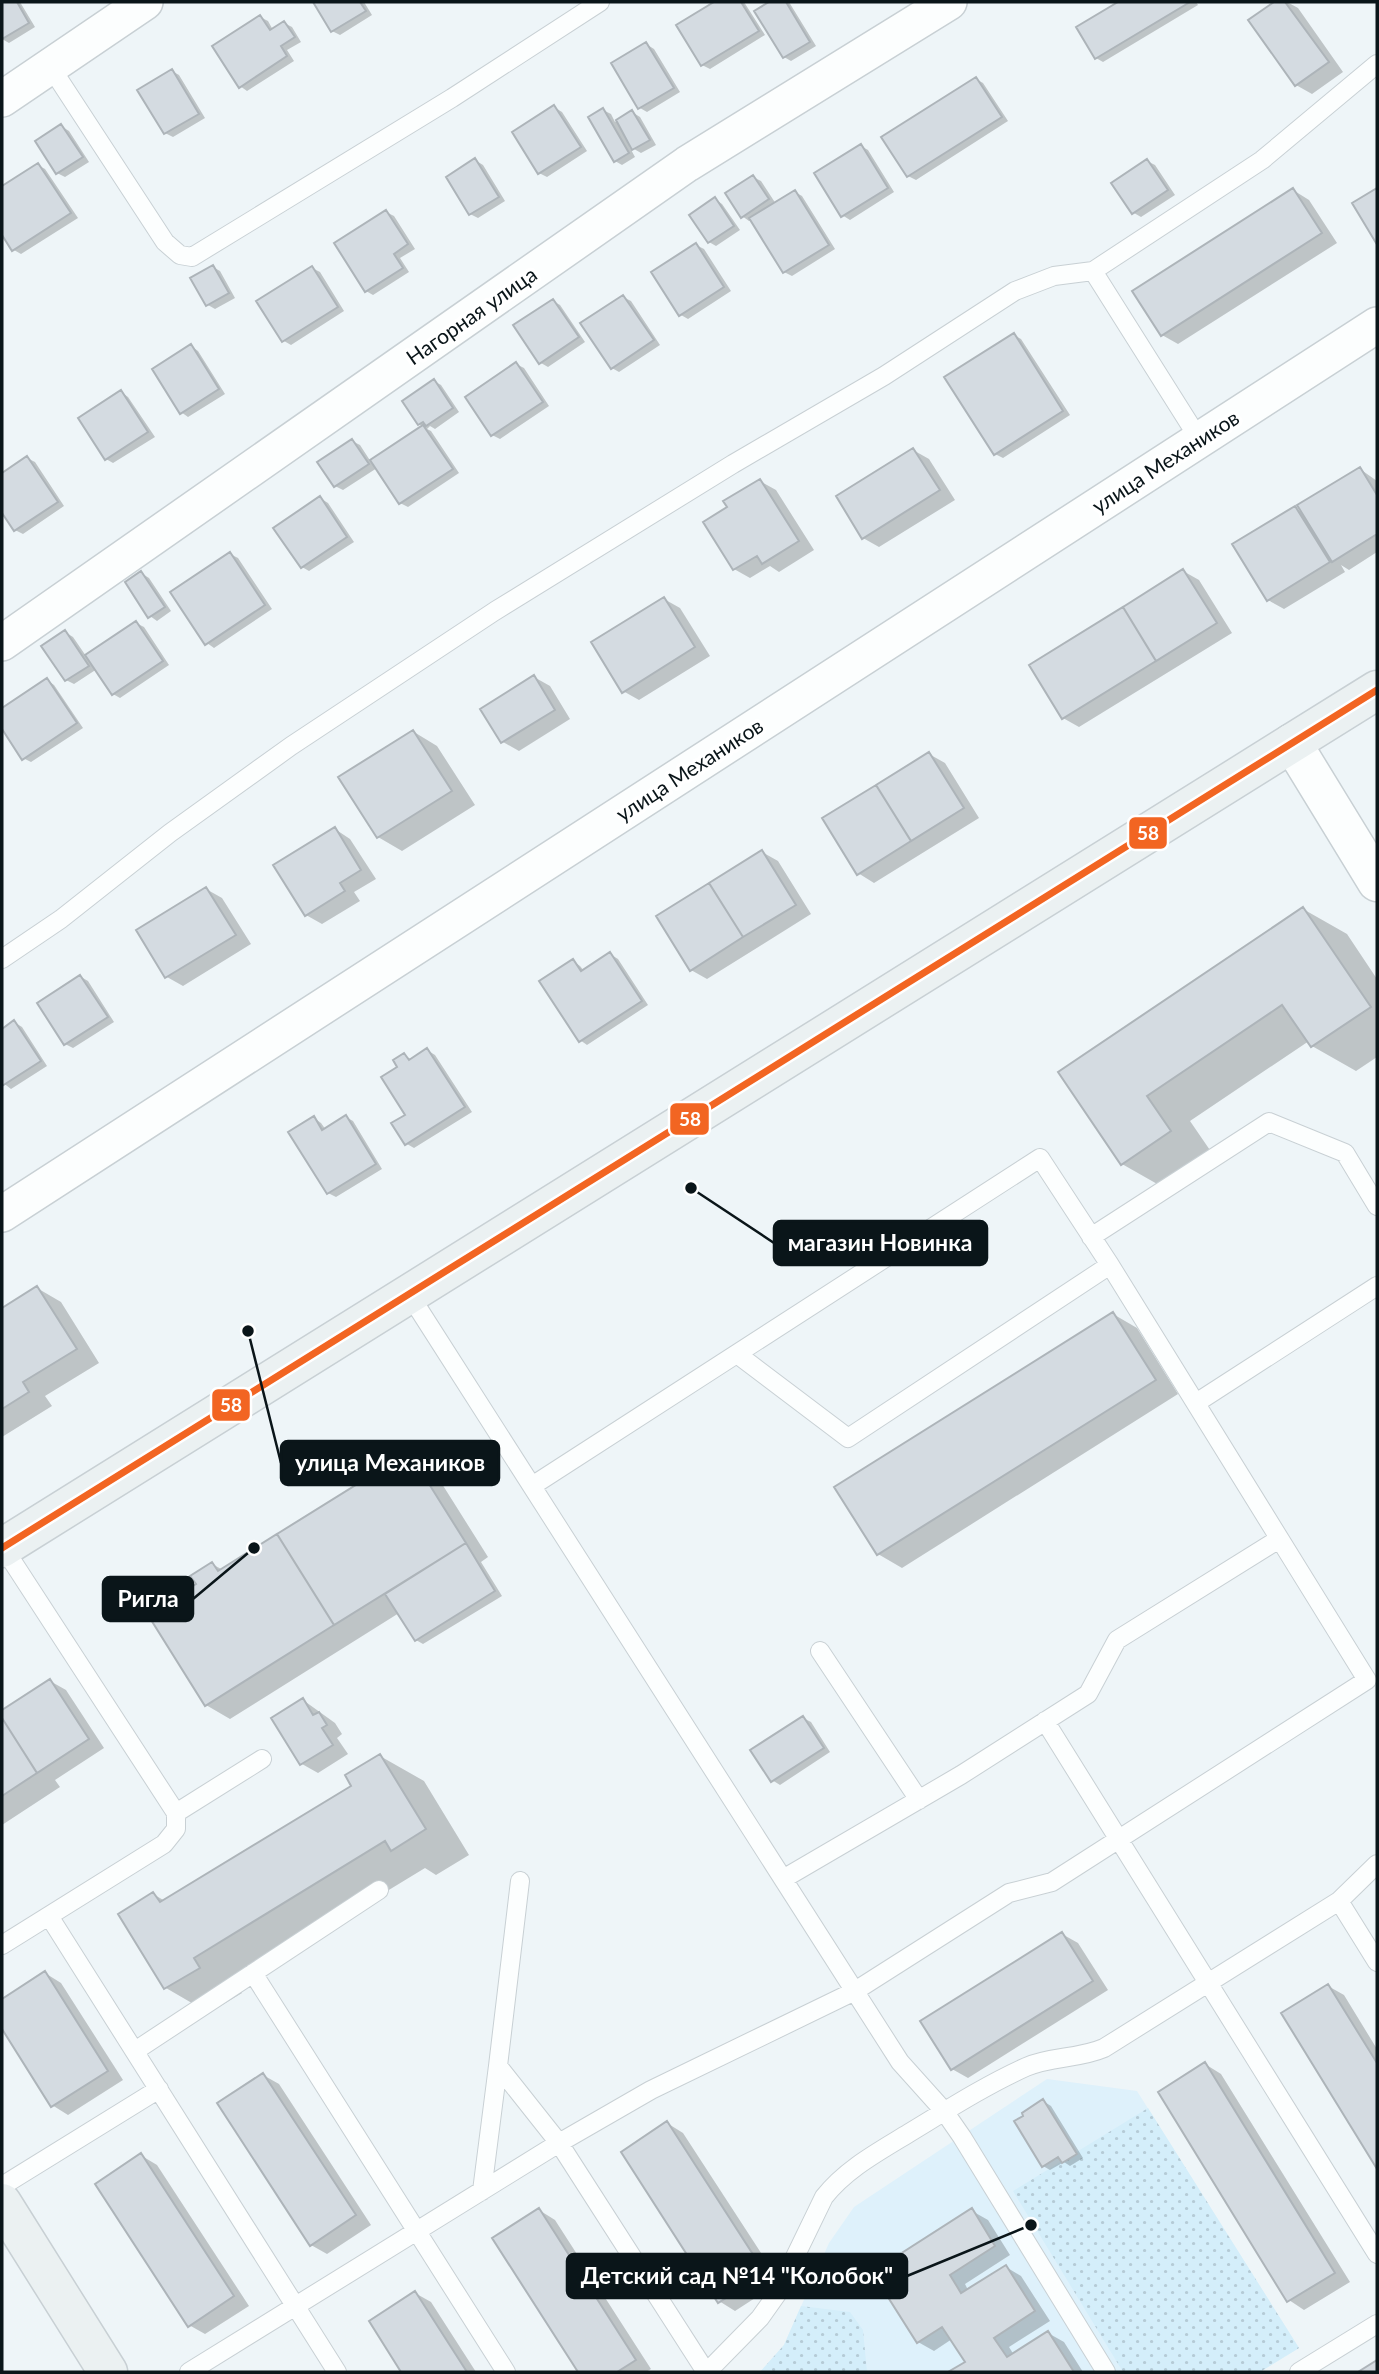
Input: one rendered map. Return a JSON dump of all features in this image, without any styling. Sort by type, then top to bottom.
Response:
[{"type":"main road","points":[[2,1547],[1377,690]]},
{"type":"main road","points":[[2,2203],[108,2372]]},
{"type":"street","points":[[2,99],[145,2]]},
{"type":"street","name":"Нагорная улица","points":[[2,643],[687,164],[949,2]]},
{"type":"street","name":"улица Механиков","points":[[2,1214],[1377,325]]},
{"type":"street","points":[[1292,743],[1377,882]]},
{"type":"lane","points":[[50,66],[165,242],[180,255],[192,257],[452,97],[600,2]]},
{"type":"lane","points":[[2,959],[61,919],[170,833],[291,746],[506,604],[733,464],[884,376],[1015,291],[1054,276],[1093,271],[1262,160],[1377,64]]},
{"type":"lane","points":[[1093,271],[1199,439]]},
{"type":"lane","points":[[1091,1237],[1269,1122],[1345,1153],[1377,1206]]},
{"type":"lane","points":[[189,2372],[559,2143],[679,2075],[855,1991],[1009,1893],[1052,1882],[1367,1680],[1110,1265],[1040,1158],[532,1486]]},
{"type":"lane","points":[[737,1354],[848,1438],[1110,1265]]},
{"type":"lane","points":[[1196,1403],[1377,1286]]},
{"type":"lane","points":[[409,1294],[901,2062],[944,2111],[1106,2372]]},
{"type":"lane","points":[[783,1879],[919,1800],[1088,1694],[1117,1640],[1279,1539]]},
{"type":"lane","points":[[2,1547],[176,1813],[176,1829],[164,1843],[2,1945]]},
{"type":"lane","points":[[820,1651],[919,1800]]},
{"type":"lane","points":[[1045,1721],[1377,2254]]},
{"type":"lane","points":[[176,1813],[262,1759]]},
{"type":"lane","points":[[498,2066],[559,2143],[707,2372],[760,2318],[778,2294],[824,2197],[834,2184],[851,2170],[944,2111],[1028,2066],[1088,2055],[1104,2048],[1339,1901],[1377,1864]]},
{"type":"lane","points":[[482,2191],[520,1881]]},
{"type":"lane","points":[[135,2051],[379,1890]]},
{"type":"lane","points":[[1339,1901],[1377,1962]]},
{"type":"lane","points":[[49,1916],[337,2372]]},
{"type":"lane","points":[[253,1973],[506,2372]]},
{"type":"lane","points":[[2,2186],[159,2089]]},
{"type":"lane","points":[[1299,2372],[1377,2323]]},
{"type":"shaded area","points":[[1047,2079],[1137,2091],[1299,2348],[1260,2372],[760,2372],[784,2345],[829,2243],[854,2207]]},
{"type":"shaded area","points":[[1148,2108],[1299,2348],[1260,2372],[1123,2372],[1013,2191]]},
{"type":"shaded area","points":[[801,2306],[850,2312],[863,2330],[867,2372],[760,2372],[784,2345]]},
{"type":"building","points":[[2,2],[17,2],[29,23],[2,39]]},
{"type":"building","points":[[313,2],[360,2],[366,11],[331,32]]},
{"type":"building","points":[[714,2],[741,2],[759,31],[701,66],[676,25]]},
{"type":"building","points":[[769,2],[786,2],[810,42],[783,58],[754,11]]},
{"type":"building","points":[[1118,2],[1190,2],[1095,59],[1076,27]]},
{"type":"building","points":[[1274,2],[1285,2],[1329,62],[1295,86],[1248,20]]},
{"type":"building","points":[[260,15],[270,30],[284,21],[295,37],[281,46],[287,56],[239,88],[212,46]]},
{"type":"building","points":[[646,42],[674,88],[638,109],[611,63]]},
{"type":"building","points":[[172,69],[199,114],[164,134],[137,90]]},
{"type":"building","points":[[976,77],[1002,117],[907,177],[881,137]]},
{"type":"building","points":[[554,105],[581,147],[538,174],[512,132]]},
{"type":"building","points":[[603,108],[629,153],[614,162],[588,117]]},
{"type":"building","points":[[632,110],[650,140],[632,150],[616,120]]},
{"type":"building","points":[[61,124],[83,157],[56,174],[35,141]]},
{"type":"building","points":[[861,144],[888,188],[841,217],[814,173]]},
{"type":"building","points":[[475,158],[499,197],[469,215],[446,177]]},
{"type":"building","points":[[1147,159],[1168,190],[1132,214],[1111,183]]},
{"type":"building","points":[[38,163],[71,213],[12,251],[2,235],[2,186]]},
{"type":"building","points":[[753,175],[769,199],[741,218],[725,193]]},
{"type":"building","points":[[1293,188],[1322,233],[1161,336],[1132,291]]},
{"type":"building","points":[[1377,188],[1377,242],[1376,243],[1352,203]]},
{"type":"building","points":[[795,190],[829,245],[783,273],[749,218]]},
{"type":"building","points":[[715,197],[734,226],[708,243],[689,215]]},
{"type":"building","points":[[386,210],[408,244],[394,254],[403,268],[365,292],[334,243]]},
{"type":"building","points":[[696,243],[724,287],[679,316],[651,272]]},
{"type":"building","points":[[213,265],[229,293],[206,306],[190,278]]},
{"type":"building","points":[[312,266],[338,307],[282,342],[256,301]]},
{"type":"building","points":[[623,295],[654,340],[611,369],[580,323]]},
{"type":"building","points":[[553,299],[579,337],[539,364],[513,325]]},
{"type":"building","points":[[1014,333],[1063,411],[994,455],[944,377]]},
{"type":"building","points":[[191,344],[219,389],[180,414],[152,369]]},
{"type":"building","points":[[516,362],[543,402],[491,436],[465,397]]},
{"type":"building","points":[[434,379],[453,408],[426,426],[423,422],[418,425],[402,401]]},
{"type":"building","points":[[121,390],[148,432],[105,460],[78,418]]},
{"type":"building","points":[[423,425],[453,469],[399,504],[370,460]]},
{"type":"building","points":[[352,439],[369,464],[334,487],[317,462]]},
{"type":"building","points":[[913,448],[940,490],[862,539],[836,496]]},
{"type":"building","points":[[27,456],[58,502],[14,531],[2,513],[2,473]]},
{"type":"building","points":[[1360,467],[1377,495],[1377,534],[1332,562],[1297,505]]},
{"type":"building","points":[[760,479],[799,541],[762,564],[757,556],[733,570],[703,522],[727,507],[723,501]]},
{"type":"building","points":[[320,496],[347,537],[301,568],[273,528]]},
{"type":"building","points":[[1295,506],[1330,562],[1267,601],[1232,544]]},
{"type":"building","points":[[230,552],[265,605],[205,645],[170,592]]},
{"type":"building","points":[[1183,569],[1217,623],[1156,661],[1123,607]]},
{"type":"building","points":[[141,571],[165,607],[148,618],[125,582]]},
{"type":"building","points":[[664,597],[695,647],[622,693],[591,642]]},
{"type":"building","points":[[1123,607],[1156,661],[1062,719],[1029,665]]},
{"type":"building","points":[[136,621],[163,661],[112,695],[85,655]]},
{"type":"building","points":[[65,630],[89,666],[65,681],[41,646]]},
{"type":"building","points":[[534,675],[555,710],[501,743],[480,709]]},
{"type":"building","points":[[47,678],[77,723],[22,760],[2,729],[2,708]]},
{"type":"building","points":[[413,730],[452,791],[377,838],[338,777]]},
{"type":"building","points":[[929,752],[964,808],[911,841],[876,785]]},
{"type":"building","points":[[876,785],[911,841],[857,875],[822,818]]},
{"type":"building","points":[[335,827],[361,870],[340,883],[345,891],[305,916],[273,865]]},
{"type":"building","points":[[762,850],[796,905],[743,937],[709,883]]},
{"type":"building","points":[[709,883],[743,937],[690,971],[656,916]]},
{"type":"building","points":[[206,887],[236,935],[165,978],[136,930]]},
{"type":"building","points":[[1303,907],[1371,1007],[1311,1047],[1282,1005],[1147,1096],[1171,1131],[1121,1165],[1058,1072]]},
{"type":"building","points":[[610,952],[642,1001],[579,1042],[539,981],[573,959],[581,971]]},
{"type":"building","points":[[80,975],[108,1017],[64,1045],[37,1003]]},
{"type":"building","points":[[14,1020],[41,1061],[2,1086],[2,1029]]},
{"type":"building","points":[[427,1048],[465,1107],[405,1145],[391,1123],[405,1115],[381,1077],[397,1067],[393,1060],[404,1053],[409,1060]]},
{"type":"building","points":[[346,1115],[376,1164],[327,1194],[288,1132],[314,1116],[322,1130]]},
{"type":"building","points":[[37,1286],[77,1349],[23,1382],[29,1392],[2,1409],[2,1308]]},
{"type":"building","points":[[1113,1312],[1156,1380],[877,1555],[834,1487]]},
{"type":"building","points":[[409,1452],[466,1543],[334,1625],[277,1534]]},
{"type":"building","points":[[277,1534],[334,1625],[205,1706],[148,1615],[196,1584],[190,1576],[212,1562],[218,1571]]},
{"type":"building","points":[[466,1543],[495,1591],[415,1641],[385,1594]]},
{"type":"building","points":[[50,1679],[89,1739],[37,1773],[2,1718],[2,1710]]},
{"type":"building","points":[[303,1698],[313,1715],[319,1712],[327,1725],[322,1728],[333,1745],[300,1765],[271,1718]]},
{"type":"building","points":[[803,1716],[824,1748],[771,1782],[750,1750]]},
{"type":"building","points":[[2,1718],[37,1773],[2,1796]]},
{"type":"building","points":[[380,1754],[426,1829],[391,1851],[385,1841],[194,1958],[200,1968],[164,1989],[118,1914],[153,1892],[160,1902],[351,1786],[345,1775]]},
{"type":"building","points":[[1062,1932],[1093,1981],[951,2070],[920,2021]]},
{"type":"building","points":[[45,1971],[108,2071],[51,2107],[2,2029],[2,1999]]},
{"type":"building","points":[[1328,1984],[1377,2063],[1377,2169],[1281,2013]]},
{"type":"building","points":[[1205,2062],[1335,2273],[1287,2302],[1158,2092]]},
{"type":"building","points":[[263,2073],[356,2215],[310,2246],[217,2103]]},
{"type":"building","points":[[1043,2099],[1077,2154],[1062,2163],[1058,2157],[1042,2167],[1014,2121]]},
{"type":"building","points":[[667,2121],[765,2273],[718,2303],[621,2152]]},
{"type":"building","points":[[141,2153],[234,2296],[188,2327],[95,2184]]},
{"type":"building","points":[[539,2208],[636,2360],[617,2372],[578,2372],[492,2238]]},
{"type":"building","points":[[972,2208],[995,2246],[950,2275],[961,2293],[1006,2265],[1035,2311],[994,2338],[1007,2357],[1048,2331],[1074,2372],[948,2372],[965,2362],[942,2327],[917,2343],[872,2272]]},
{"type":"building","points":[[415,2291],[467,2372],[401,2372],[369,2321]]},
{"type":"building","points":[[1377,2360],[1377,2372],[1358,2372]]},
{"type":"transit line","name":"58","points":[[2,1548],[1377,690]]},
{"type":"place","name":"магазин Новинка","points":[[691,1188]]},
{"type":"place","name":"улица Механиков","points":[[248,1331]]},
{"type":"place","name":"Ригла","points":[[254,1548]]},
{"type":"place","name":"Детский сад №14 \"Колобок\"","points":[[1031,2225]]}]
